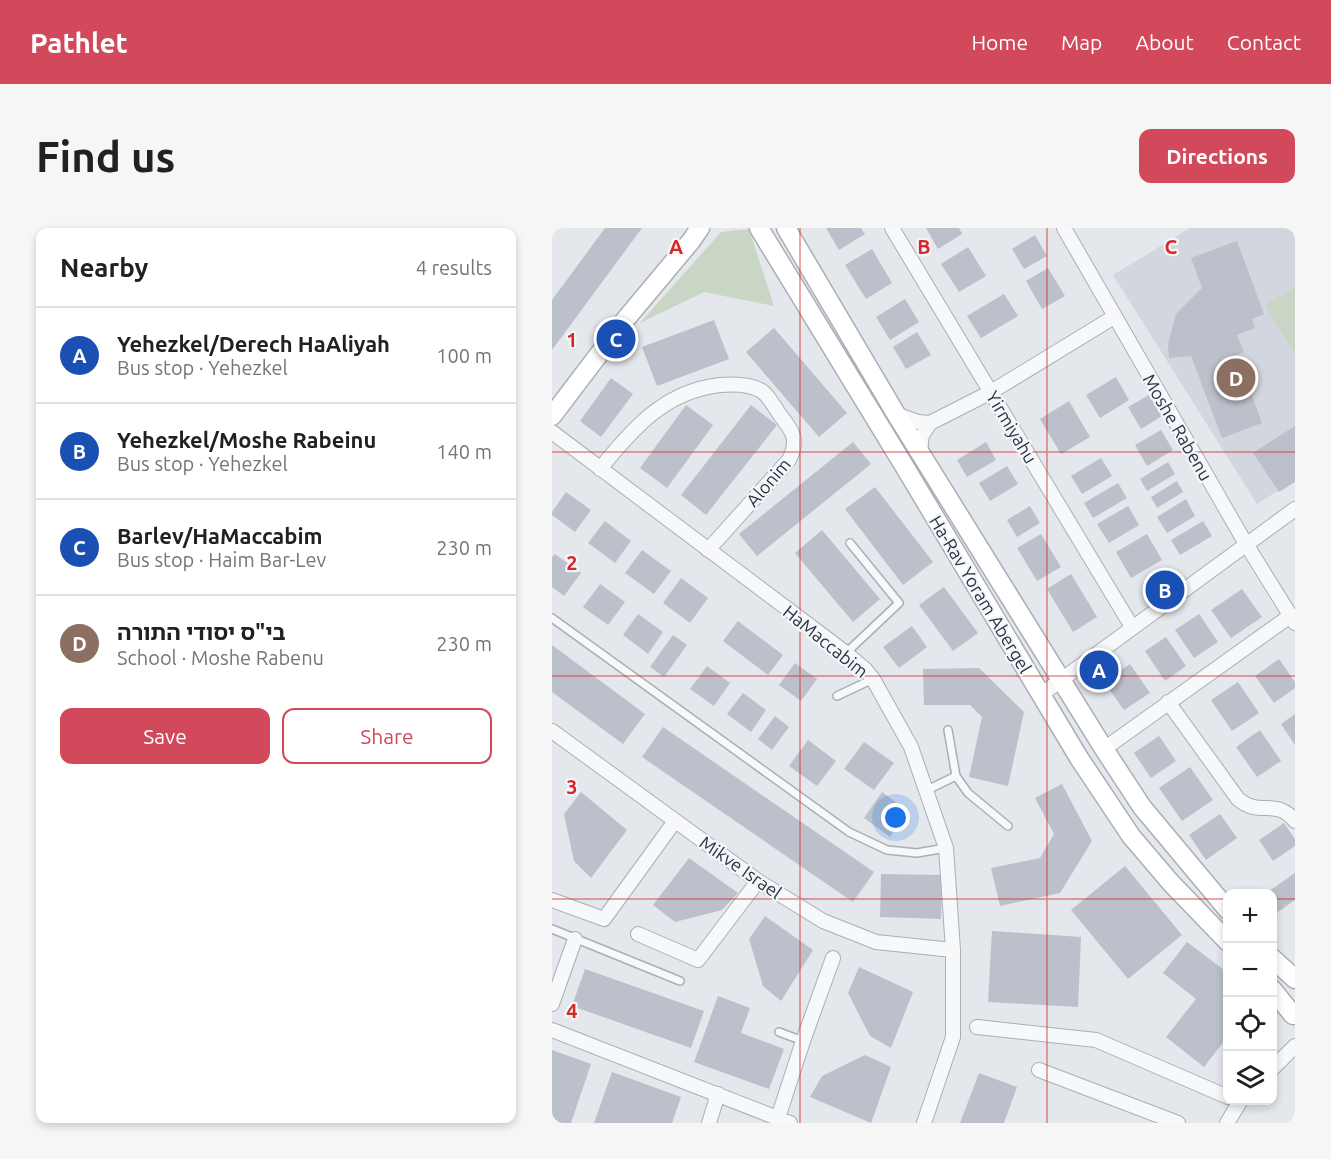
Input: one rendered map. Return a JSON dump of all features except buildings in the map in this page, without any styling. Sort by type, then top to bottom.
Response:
[{"type":"street","points":[[552,416],[624,320],[696,235],[712,228]]},
{"type":"street","name":"Ha-Rav Yoram Abergel","points":[[759,228],[1079,758],[1131,836],[1171,883],[1223,938]]},
{"type":"street","name":"Ha-Rav Yoram Abergel","points":[[786,228],[896,414],[1104,749],[1142,807],[1223,905]]},
{"type":"street","name":"Yirmiyahu","points":[[892,228],[1132,627]]},
{"type":"street","name":"Moshe Rabenu","points":[[1065,228],[1114,317],[1292,620]]},
{"type":"street","points":[[920,451],[922,435],[930,423],[991,392],[1114,317]]},
{"type":"street","name":"Alonim","points":[[600,469],[630,431],[664,404],[701,387],[735,384],[761,390],[786,423],[795,439],[795,449],[789,460],[708,550]]},
{"type":"street","points":[[896,414],[918,422],[930,423]]},
{"type":"street","name":"HaMaccabim","points":[[552,432],[865,669],[873,679],[911,747],[946,848],[953,950],[953,1037],[924,1123]]},
{"type":"street","points":[[1042,694],[1295,509]]},
{"type":"street","points":[[1104,749],[1168,702],[1292,620]]},
{"type":"street","points":[[1168,702],[1238,800],[1245,806],[1255,809],[1281,809],[1295,821]]},
{"type":"street","name":"Mikve Israel","points":[[552,731],[758,881],[823,921],[876,942],[953,950]]},
{"type":"street","points":[[552,900],[604,919],[675,821]]},
{"type":"street","points":[[638,934],[698,960],[758,881]]},
{"type":"street","points":[[552,1004],[575,939]]},
{"type":"street","points":[[552,1030],[784,1121],[803,1041],[833,958]]},
{"type":"street","points":[[1277,962],[1295,978]]},
{"type":"street","points":[[1277,996],[1294,1018]]},
{"type":"street","points":[[977,1027],[1096,1040],[1223,1094]]},
{"type":"street","points":[[1277,1064],[1295,1046]]},
{"type":"street","points":[[1039,1070],[1178,1123]]},
{"type":"street","points":[[709,1123],[718,1094]]},
{"type":"street","points":[[1227,1123],[1234,1105]]},
{"type":"lane","points":[[846,653],[899,603],[850,543]]},
{"type":"lane","points":[[552,618],[849,832],[887,850],[917,853],[946,848]]},
{"type":"lane","points":[[837,696],[873,679]]},
{"type":"lane","points":[[948,730],[956,776],[968,793],[1008,826]]},
{"type":"lane","points":[[927,790],[956,776]]},
{"type":"lane","points":[[552,929],[680,981]]},
{"type":"lane","points":[[779,1032],[803,1041]]},
{"type":"shaded area","points":[[1190,228],[1295,228],[1295,480],[1257,504],[1113,275]]},
{"type":"green space","points":[[749,229],[774,306],[704,292],[640,323],[721,232]]},
{"type":"green space","points":[[1295,287],[1295,355],[1265,305]]},
{"type":"place","name":"Barlev/HaMaccabim","points":[[616,339]]},
{"type":"place","name":"בי\"ס יסודי התורה","points":[[1236,378]]},
{"type":"place","name":"Yehezkel/Moshe Rabeinu","points":[[1165,590]]},
{"type":"place","name":"Yehezkel/Derech HaAliyah","points":[[1099,670]]}]
